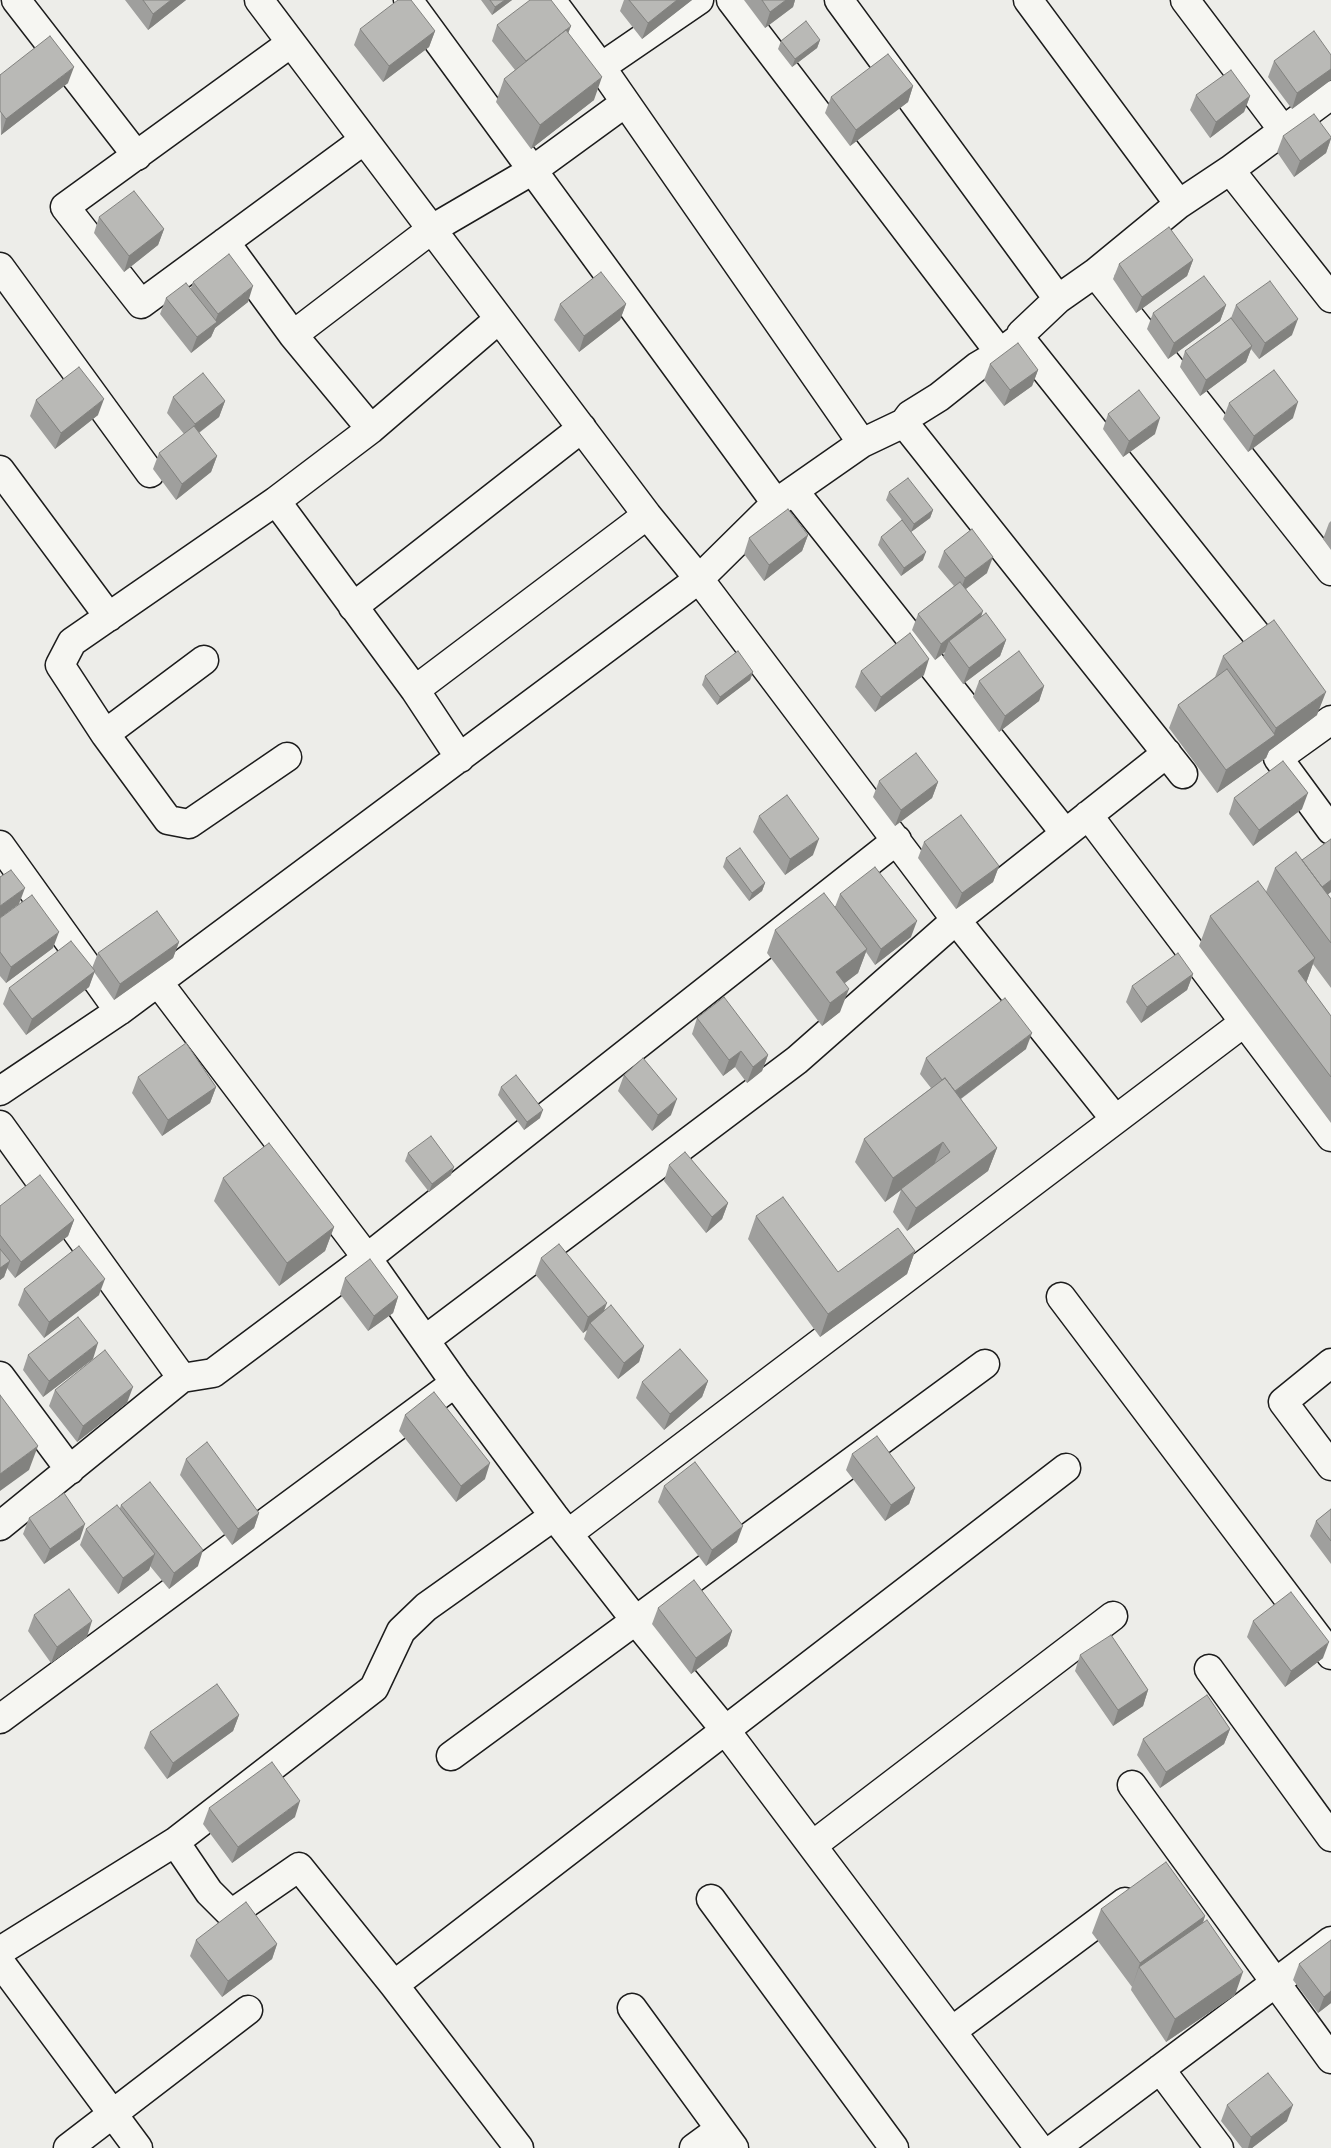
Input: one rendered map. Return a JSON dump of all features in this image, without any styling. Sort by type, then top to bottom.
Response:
[{"type":"street","points":[[16,0],[137,156]]},
{"type":"street","points":[[259,0],[647,515],[700,579],[956,920],[1115,1119]]},
{"type":"street","points":[[408,0],[533,170],[785,497],[1066,833]]},
{"type":"street","points":[[551,0],[626,103],[862,443]]},
{"type":"street","points":[[601,68],[699,0]]},
{"type":"street","points":[[731,0],[1010,346],[1256,634]]},
{"type":"street","points":[[839,0],[1058,299]]},
{"type":"street","points":[[1028,0],[1179,204]]},
{"type":"street","points":[[1185,0],[1283,130]]},
{"type":"street","points":[[291,43],[65,207],[141,304],[364,140]]},
{"type":"street","points":[[0,1091],[119,1011],[700,579],[785,497],[862,443],[904,423],[910,415],[939,397],[978,366],[1010,346],[1058,299],[1096,273],[1179,204],[1230,170],[1331,95]]},
{"type":"street","points":[[293,335],[432,229],[533,170],[626,103]]},
{"type":"street","points":[[1230,170],[1331,298]]},
{"type":"street","points":[[225,242],[293,335],[371,429]]},
{"type":"street","points":[[0,267],[150,473]]},
{"type":"street","points":[[1096,273],[1331,571]]},
{"type":"street","points":[[286,757],[189,824],[168,820],[105,734],[60,665],[72,642],[276,501],[371,429],[499,318]]},
{"type":"street","points":[[425,1340],[797,1060],[956,920],[1088,815],[1175,764],[904,423]]},
{"type":"street","points":[[353,607],[582,428]]},
{"type":"street","points":[[0,470],[109,617]]},
{"type":"street","points":[[276,501],[415,690],[460,758]]},
{"type":"street","points":[[415,690],[647,515]]},
{"type":"street","points":[[105,734],[204,660]]},
{"type":"street","points":[[1331,720],[1278,758],[1331,830]]},
{"type":"street","points":[[1088,815],[1246,1021],[1331,1137]]},
{"type":"street","points":[[0,1526],[182,1378],[213,1373],[367,1258],[897,840]]},
{"type":"street","points":[[5,862],[119,1011]]},
{"type":"street","points":[[158,982],[367,1258],[455,1383],[636,1621],[726,1731],[1039,2148]]},
{"type":"street","points":[[0,1951],[175,1842],[374,1688],[401,1631],[426,1607],[562,1524],[1246,1021]]},
{"type":"street","points":[[0,1125],[182,1378]]},
{"type":"street","points":[[1061,1297],[1331,1655]]},
{"type":"street","points":[[1331,1363],[1283,1402],[1331,1466]]},
{"type":"street","points":[[452,1756],[984,1364]]},
{"type":"street","points":[[0,1376],[70,1470]]},
{"type":"street","points":[[0,1719],[455,1383]]},
{"type":"street","points":[[394,1985],[1066,1468]]},
{"type":"street","points":[[813,1846],[1113,1616]]},
{"type":"street","points":[[1210,1669],[1331,1837]]},
{"type":"street","points":[[1132,1786],[1176,1864],[1275,1984],[1331,2059]]},
{"type":"street","points":[[175,1842],[209,1892],[231,1914],[299,1867],[394,1985],[519,2148]]},
{"type":"street","points":[[952,2031],[1144,1888]]},
{"type":"street","points":[[710,1899],[894,2148]]},
{"type":"street","points":[[1055,2148],[1331,1941]]},
{"type":"street","points":[[0,1962],[138,2148]]},
{"type":"street","points":[[632,2008],[727,2138],[694,2148]]},
{"type":"street","points":[[68,2148],[248,2010]]},
{"type":"street","points":[[1160,2069],[1219,2148]]},
{"type":"building","points":[[143,0],[171,0],[153,14]]},
{"type":"building","points":[[398,0],[411,0],[435,31],[389,66],[360,29]]},
{"type":"building","points":[[490,0],[505,0],[495,7]]},
{"type":"building","points":[[530,0],[551,0],[571,26],[526,61],[497,25]]},
{"type":"building","points":[[629,0],[677,0],[648,23]]},
{"type":"building","points":[[762,0],[786,0],[770,12]]},
{"type":"building","points":[[806,21],[820,40],[795,59],[781,41]]},
{"type":"building","points":[[566,30],[602,77],[540,125],[504,79]]},
{"type":"building","points":[[1314,31],[1331,55],[1331,69],[1297,93],[1274,61]]},
{"type":"building","points":[[50,36],[74,67],[6,119],[0,111],[0,75]]},
{"type":"building","points":[[888,54],[913,86],[856,130],[831,97]]},
{"type":"building","points":[[1231,70],[1250,96],[1216,122],[1196,95]]},
{"type":"building","points":[[1314,114],[1331,138],[1300,161],[1283,136]]},
{"type":"building","points":[[134,191],[164,229],[129,256],[99,217]]},
{"type":"building","points":[[1169,227],[1193,260],[1142,297],[1119,264]]},
{"type":"building","points":[[229,254],[253,286],[218,314],[193,282]]},
{"type":"building","points":[[601,272],[626,304],[584,336],[560,304]]},
{"type":"building","points":[[1204,276],[1226,305],[1174,343],[1153,313]]},
{"type":"building","points":[[1270,281],[1298,319],[1265,343],[1236,305]]},
{"type":"building","points":[[186,283],[217,322],[197,337],[166,298]]},
{"type":"building","points":[[1231,318],[1252,346],[1206,380],[1185,351]]},
{"type":"building","points":[[1018,343],[1038,370],[1010,390],[990,364]]},
{"type":"building","points":[[79,367],[104,399],[61,433],[36,400]]},
{"type":"building","points":[[1274,370],[1298,402],[1254,436],[1229,403]]},
{"type":"building","points":[[203,373],[225,401],[195,424],[173,397]]},
{"type":"building","points":[[1139,390],[1160,418],[1129,441],[1108,414]]},
{"type":"building","points":[[194,426],[217,456],[182,484],[159,453]]},
{"type":"building","points":[[908,478],[933,510],[914,524],[889,492]]},
{"type":"building","points":[[788,509],[808,535],[769,565],[749,538]]},
{"type":"building","points":[[902,520],[926,552],[904,568],[881,537]]},
{"type":"building","points":[[972,529],[993,557],[965,578],[944,551]]},
{"type":"building","points":[[960,582],[983,611],[941,644],[918,614]]},
{"type":"building","points":[[986,613],[1006,640],[969,668],[949,641]]},
{"type":"building","points":[[1274,620],[1326,692],[1276,728],[1223,656]]},
{"type":"building","points":[[910,633],[929,659],[881,697],[861,671]]},
{"type":"building","points":[[738,651],[753,672],[720,697],[705,676]]},
{"type":"building","points":[[1019,651],[1044,686],[1005,716],[979,681]]},
{"type":"building","points":[[1227,669],[1275,735],[1226,770],[1178,705]]},
{"type":"building","points":[[916,753],[938,782],[901,810],[879,781]]},
{"type":"building","points":[[1283,761],[1308,793],[1259,830],[1234,798]]},
{"type":"building","points":[[787,795],[819,839],[790,859],[759,816]]},
{"type":"building","points":[[961,815],[999,866],[962,893],[924,842]]},
{"type":"building","points":[[1331,839],[1331,880],[1322,887],[1302,860]]},
{"type":"building","points":[[740,848],[765,883],[752,893],[726,858]]},
{"type":"building","points":[[1296,852],[1331,899],[1331,943],[1275,868]]},
{"type":"building","points":[[875,867],[917,921],[881,949],[840,894]]},
{"type":"building","points":[[11,870],[25,888],[0,906],[0,877]]},
{"type":"building","points":[[1258,881],[1315,958],[1298,971],[1331,1016],[1331,1077],[1210,916]]},
{"type":"building","points":[[824,893],[867,949],[836,972],[849,989],[830,1003],[775,930]]},
{"type":"building","points":[[32,895],[59,932],[11,967],[0,952],[0,918]]},
{"type":"building","points":[[157,911],[179,942],[120,984],[98,953]]},
{"type":"building","points":[[71,941],[95,971],[32,1019],[9,988]]},
{"type":"building","points":[[1178,953],[1193,974],[1147,1007],[1132,986]]},
{"type":"building","points":[[724,997],[768,1055],[753,1067],[741,1051],[729,1060],[697,1018]]},
{"type":"building","points":[[1005,998],[1032,1033],[955,1091],[945,1078],[942,1080],[926,1058]]},
{"type":"building","points":[[186,1043],[216,1087],[168,1120],[138,1077]]},
{"type":"building","points":[[643,1058],[677,1099],[658,1115],[624,1075]]},
{"type":"building","points":[[516,1075],[543,1110],[527,1122],[501,1087]]},
{"type":"building","points":[[945,1078],[997,1148],[916,1208],[901,1189],[950,1152],[943,1142],[893,1178],[864,1139]]},
{"type":"building","points":[[431,1136],[454,1167],[432,1184],[408,1153]]},
{"type":"building","points":[[269,1143],[334,1227],[287,1263],[223,1178]]},
{"type":"building","points":[[685,1152],[728,1203],[712,1217],[669,1165]]},
{"type":"building","points":[[40,1175],[74,1220],[21,1262],[0,1235],[0,1206]]},
{"type":"building","points":[[783,1197],[838,1272],[898,1228],[915,1251],[828,1314],[756,1216]]},
{"type":"building","points":[[559,1244],[607,1303],[588,1317],[541,1258]]},
{"type":"building","points":[[79,1246],[105,1279],[49,1322],[24,1289]]},
{"type":"building","points":[[0,1249],[10,1261],[0,1268]]},
{"type":"building","points":[[370,1259],[398,1297],[374,1316],[345,1278]]},
{"type":"building","points":[[611,1305],[644,1346],[624,1363],[590,1323]]},
{"type":"building","points":[[78,1317],[98,1343],[49,1381],[28,1355]]},
{"type":"building","points":[[680,1349],[708,1381],[670,1414],[642,1382]]},
{"type":"building","points":[[105,1350],[133,1387],[83,1426],[55,1390]]},
{"type":"building","points":[[434,1392],[490,1463],[461,1486],[405,1415]]},
{"type":"building","points":[[0,1395],[38,1446],[0,1474]]},
{"type":"building","points":[[877,1436],[915,1488],[891,1505],[852,1454]]},
{"type":"building","points":[[207,1442],[259,1513],[238,1529],[186,1459]]},
{"type":"building","points":[[695,1462],[743,1526],[712,1550],[664,1486]]},
{"type":"building","points":[[150,1482],[203,1550],[174,1573],[121,1505]]},
{"type":"building","points":[[64,1493],[85,1524],[50,1549],[29,1518]]},
{"type":"building","points":[[117,1505],[155,1554],[123,1578],[86,1529]]},
{"type":"building","points":[[1331,1509],[1331,1541],[1316,1521]]},
{"type":"building","points":[[694,1580],[732,1631],[696,1658],[658,1608]]},
{"type":"building","points":[[69,1589],[92,1621],[57,1647],[34,1615]]},
{"type":"building","points":[[1291,1592],[1329,1642],[1291,1671],[1253,1621]]},
{"type":"building","points":[[1111,1635],[1148,1690],[1118,1710],[1080,1655]]},
{"type":"building","points":[[217,1684],[239,1715],[173,1763],[150,1732]]},
{"type":"building","points":[[1207,1695],[1230,1729],[1166,1772],[1143,1739]]},
{"type":"building","points":[[272,1762],[300,1801],[238,1847],[209,1808]]},
{"type":"building","points":[[1166,1862],[1205,1916],[1140,1963],[1101,1909]]},
{"type":"building","points":[[246,1902],[277,1944],[228,1981],[196,1940]]},
{"type":"building","points":[[1207,1920],[1243,1972],[1175,2019],[1139,1967]]},
{"type":"building","points":[[1331,1940],[1331,1991],[1324,1997],[1299,1964]]},
{"type":"building","points":[[1268,2073],[1293,2105],[1251,2137],[1227,2105]]}]
